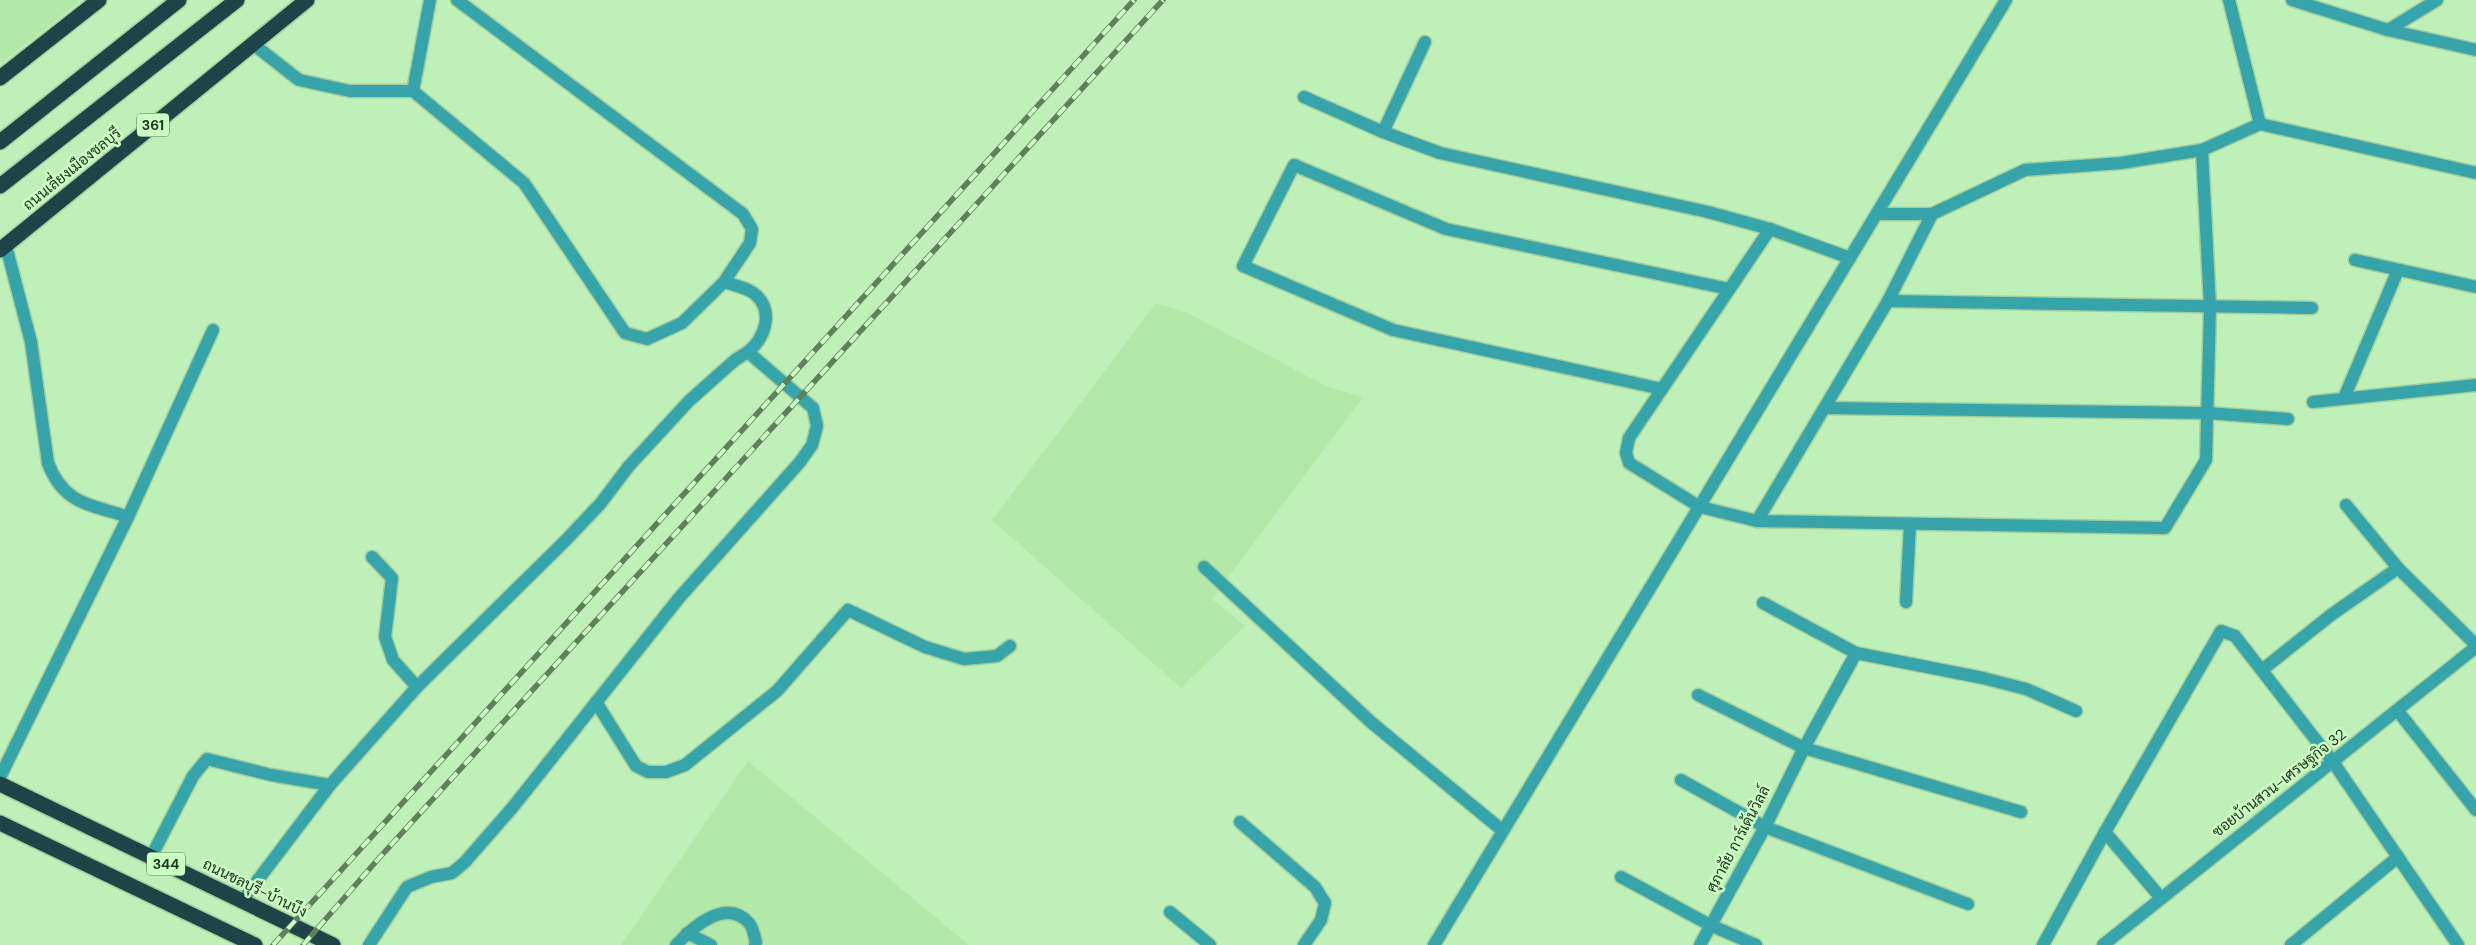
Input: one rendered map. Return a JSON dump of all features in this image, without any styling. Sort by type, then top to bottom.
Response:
[{"type":"highway","points":[[0,78],[99,0]]},
{"type":"highway","points":[[0,142],[179,0]]},
{"type":"highway","name":"ถนนเลี่ยงเมืองชลบุรี","points":[[0,186],[236,0]]},
{"type":"highway","name":"ถนนเลี่ยงเมืองชลบุรี","points":[[3,248],[306,0]]},
{"type":"highway","name":"ถนนชลบุรี-บ้านบึง","points":[[0,784],[333,945]]},
{"type":"highway","name":"344","points":[[0,823],[254,945]]},
{"type":"street","points":[[413,92],[430,0]]},
{"type":"street","points":[[253,44],[299,80],[350,90],[413,92],[524,183],[625,332],[647,339],[682,323],[724,282],[750,243],[752,229],[743,214],[457,0]]},
{"type":"street","points":[[1434,945],[1831,294],[1850,258],[2006,0]]},
{"type":"street","points":[[2229,0],[2260,124]]},
{"type":"street","points":[[2292,0],[2388,30],[2476,50]]},
{"type":"street","points":[[2388,30],[2438,0]]},
{"type":"street","points":[[1383,132],[1425,42]]},
{"type":"street","points":[[1304,97],[1383,132],[1440,154],[1708,212],[1770,229],[1850,258]]},
{"type":"street","points":[[1877,214],[1932,214],[2025,170],[2121,163],[2202,150],[2260,124],[2476,173]]},
{"type":"street","points":[[1770,229],[1629,438],[1626,453],[1629,464],[1700,507],[1757,522],[2164,528],[2206,460],[2210,307],[2202,150]]},
{"type":"street","points":[[1662,389],[1392,330],[1243,266],[1294,165],[1446,229],[1729,289]]},
{"type":"street","points":[[1757,522],[1888,301],[1932,214]]},
{"type":"street","points":[[3,248],[31,342],[48,463],[54,481],[71,498],[128,518]]},
{"type":"street","points":[[2355,260],[2476,287]]},
{"type":"street","points":[[2344,398],[2398,270]]},
{"type":"street","points":[[242,901],[330,785],[417,686],[567,539],[689,401],[735,360],[758,344],[766,325],[765,309],[756,294],[724,282]]},
{"type":"street","points":[[1888,301],[2312,308]]},
{"type":"street","points":[[0,777],[128,518],[213,330]]},
{"type":"street","points":[[369,945],[407,887],[431,877],[452,873],[465,862],[513,807],[679,598],[800,462],[812,445],[817,426],[813,408],[748,352]]},
{"type":"street","points":[[2313,402],[2476,385]]},
{"type":"street","points":[[1826,408],[2207,413],[2288,419]]},
{"type":"street","points":[[2346,505],[2398,568],[2476,646]]},
{"type":"street","points":[[1906,602],[1910,524]]},
{"type":"street","points":[[372,557],[392,578],[385,637],[393,660],[417,686]]},
{"type":"street","points":[[1204,567],[1372,723],[1503,831]]},
{"type":"street","points":[[2262,670],[2331,615],[2398,568]]},
{"type":"street","points":[[1763,603],[1856,653],[1983,678],[2026,689],[2076,711]]},
{"type":"street","points":[[596,702],[636,766],[648,772],[666,772],[685,765],[777,691],[848,610],[925,648],[964,659],[997,656],[1010,646]]},
{"type":"street","points":[[2043,945],[2105,832],[2221,631],[2235,636],[2332,762],[2458,945]]},
{"type":"street","name":"ซอยบ้านสวน-เศรษฐกิจ 32","points":[[2102,945],[2476,646]]},
{"type":"street","name":"ศุภาลัย การ์เด้นวิลล์","points":[[1700,945],[1765,827],[1804,748],[1856,653]]},
{"type":"street","points":[[1698,695],[1804,748],[2020,812]]},
{"type":"street","points":[[2397,710],[2476,810]]},
{"type":"street","points":[[152,857],[193,776],[207,759],[271,775],[330,785]]},
{"type":"street","points":[[1680,780],[1765,827],[1968,904]]},
{"type":"street","points":[[1240,822],[1315,887],[1325,902],[1321,920],[1304,945]]},
{"type":"street","points":[[2105,832],[2161,898]]},
{"type":"street","points":[[2291,945],[2398,857]]},
{"type":"street","points":[[1621,877],[1710,926],[1756,945]]},
{"type":"street","points":[[1170,912],[1210,945]]},
{"type":"street","points":[[676,945],[687,933],[713,914],[736,914],[750,924],[756,942],[755,945]]},
{"type":"street","points":[[687,933],[711,945]]},
{"type":"shaded area","points":[[0,0],[82,0],[0,64]]},
{"type":"shaded area","points":[[1156,303],[1186,312],[1328,387],[1363,397],[1212,599],[1245,626],[1181,688],[992,520]]},
{"type":"shaded area","points":[[748,761],[969,945],[621,945]]},
{"type":"railway","points":[[273,945],[1134,0]]},
{"type":"railway","points":[[303,945],[380,857],[1163,0]]}]
